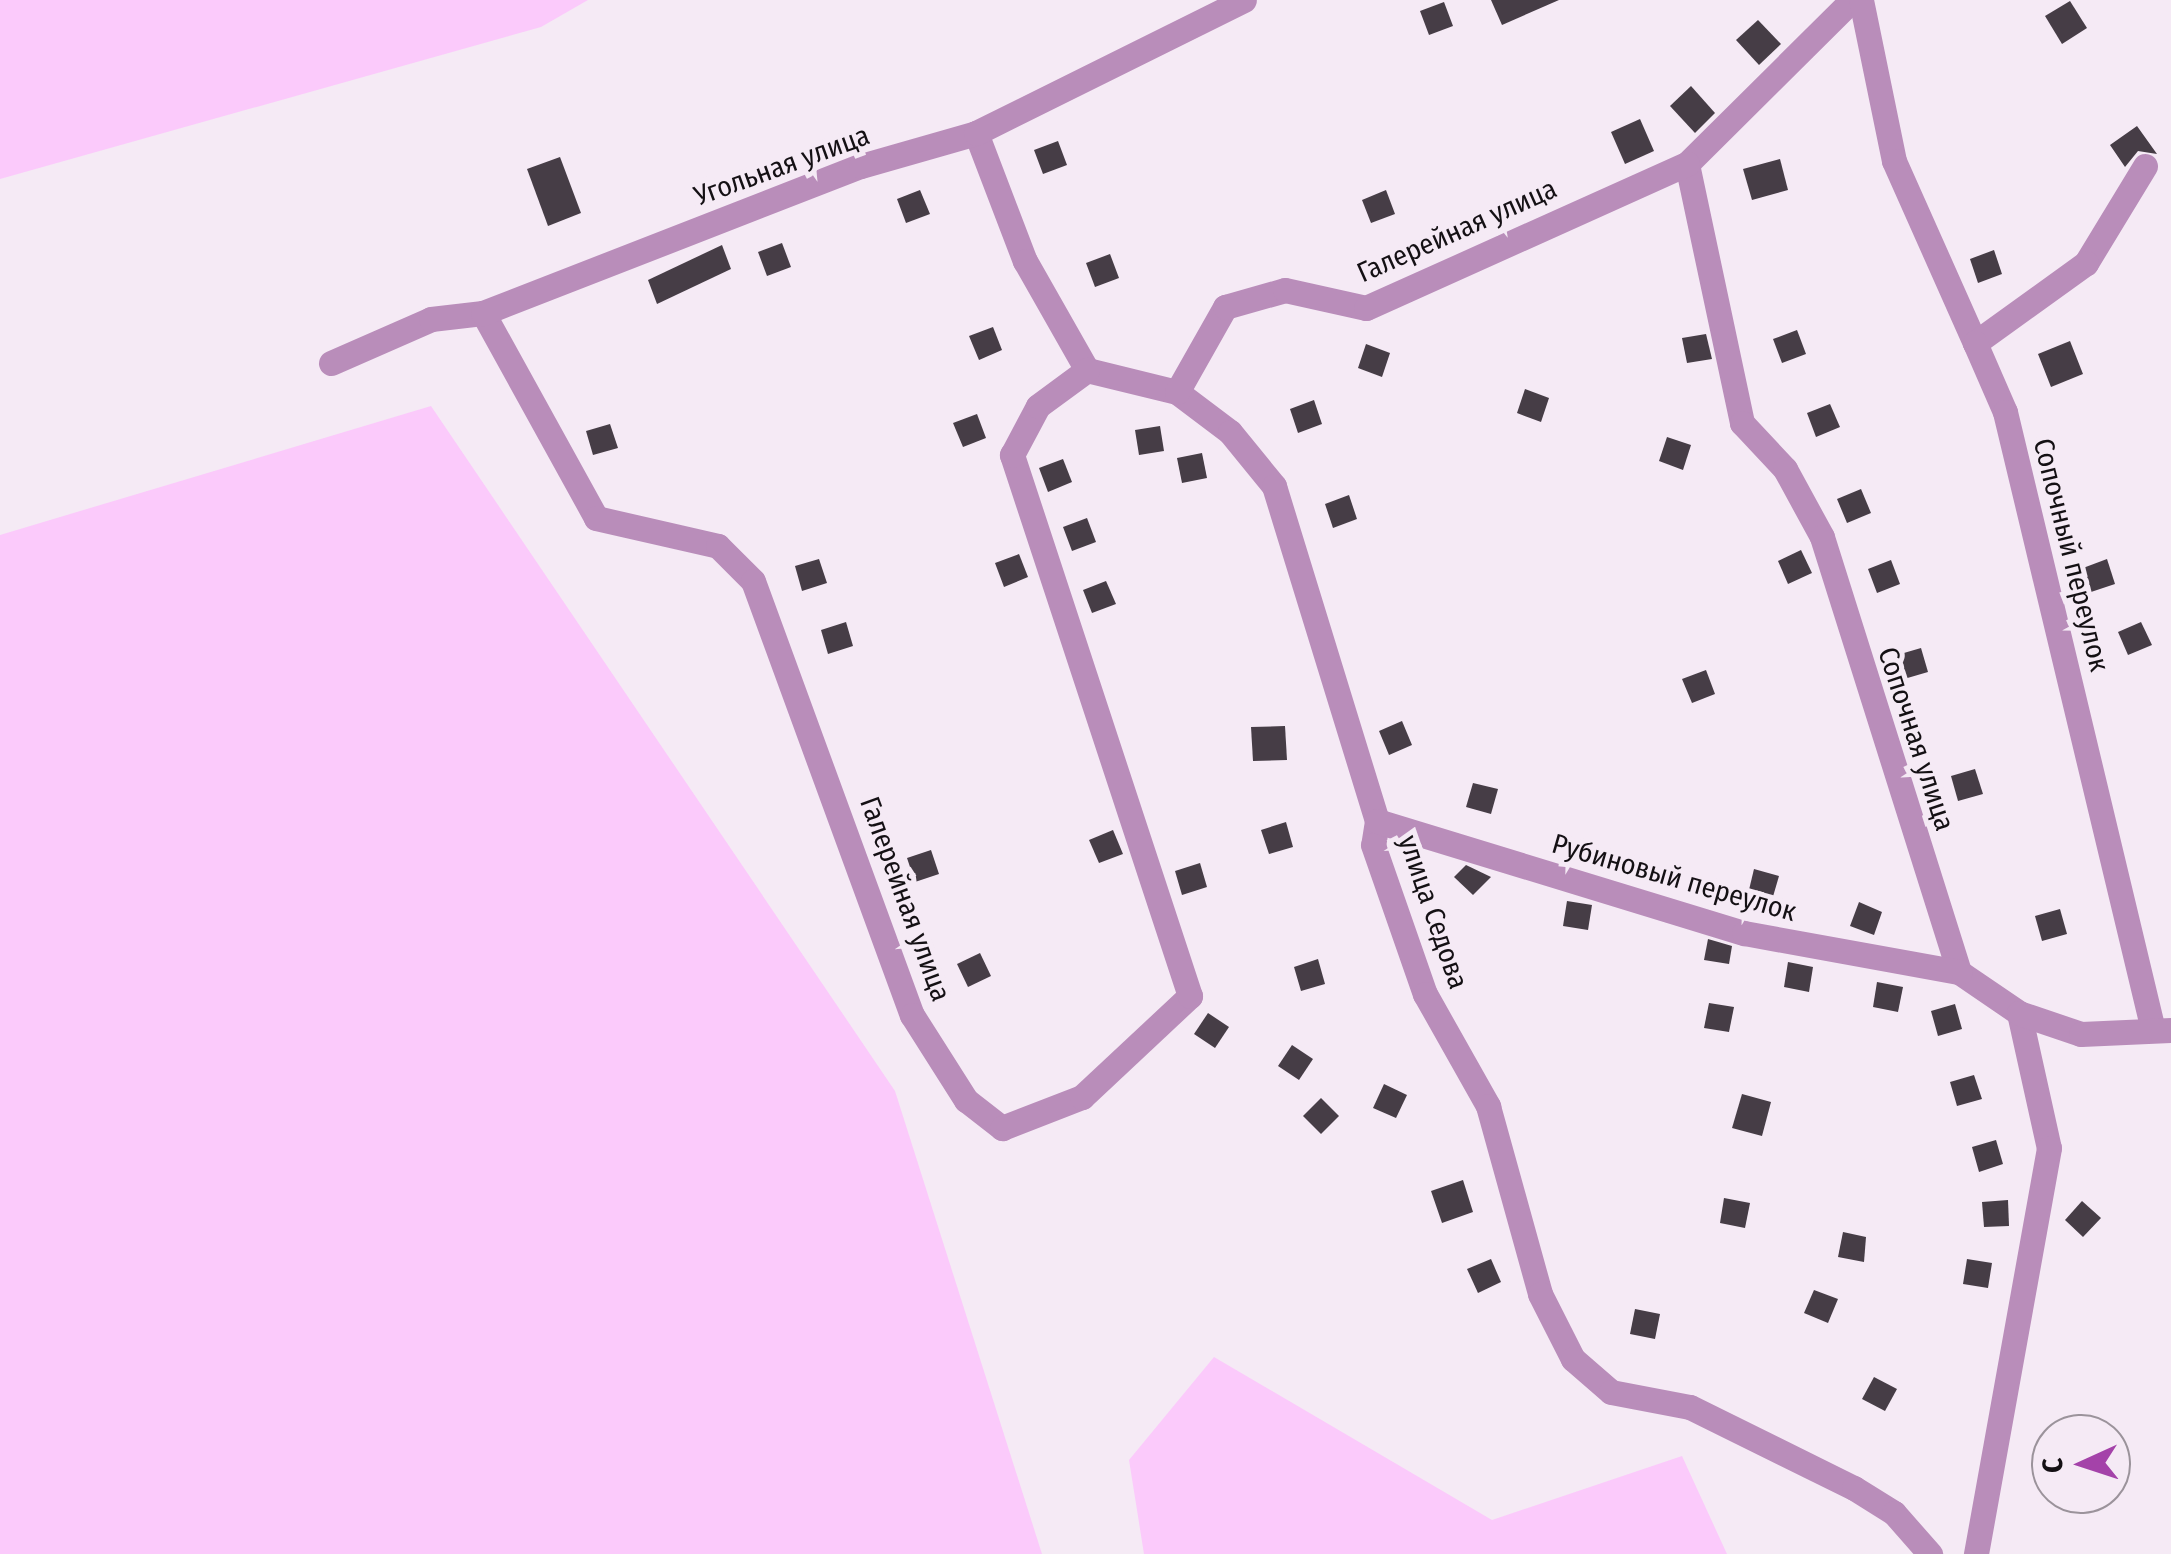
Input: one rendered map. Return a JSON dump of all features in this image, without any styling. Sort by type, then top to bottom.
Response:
[{"type":"street","name":"Угольная улица","points":[[332,363],[431,319],[483,313],[861,166],[976,133],[1244,0]]},
{"type":"street","points":[[1687,164],[1852,0]]},
{"type":"street","name":"Сопочный переулок","points":[[1861,0],[1894,161],[2005,412],[2162,1030],[2082,1034],[2018,1013]]},
{"type":"street","points":[[976,133],[1025,260],[1087,370]]},
{"type":"street","name":"Галерейная улица","points":[[1177,392],[1225,308],[1285,290],[1366,308],[1687,164]]},
{"type":"street","name":"Сопочная улица","points":[[1687,164],[1742,423],[1785,469],[1822,537],[1959,972]]},
{"type":"street","points":[[1976,343],[2086,263],[2145,166]]},
{"type":"street","name":"Галерейная улица","points":[[483,313],[596,518],[718,546],[753,581],[912,1015],[966,1100],[1002,1128],[1082,1097],[1190,996],[1012,454],[1038,406],[1087,370]]},
{"type":"street","name":"улица Седова","points":[[1087,370],[1177,392],[1230,432],[1274,486],[1377,821],[1373,846],[1425,994],[1488,1106],[1540,1294],[1574,1359],[1611,1392],[1690,1407],[1823,1471],[1894,1513],[1930,1554]]},
{"type":"street","name":"Рубиновый переулок","points":[[1377,821],[1744,933],[1959,972]]},
{"type":"street","points":[[1959,972],[2018,1013],[2048,1148],[1976,1554]]},
{"type":"shaded area","points":[[0,0],[588,0],[541,27],[0,179]]},
{"type":"shaded area","points":[[431,406],[895,1091],[1042,1554],[0,1554],[0,535]]},
{"type":"shaded area","points":[[1214,1357],[1492,1520],[1682,1456],[1727,1554],[1144,1554],[1129,1460]]},
{"type":"building","points":[[1491,0],[1559,0],[1502,25]]},
{"type":"building","points":[[2070,1],[2087,28],[2062,44],[2045,16]]},
{"type":"building","points":[[1444,2],[1453,26],[1429,35],[1420,11]]},
{"type":"building","points":[[1758,20],[1781,44],[1759,65],[1736,40]]},
{"type":"building","points":[[1691,86],[1715,113],[1695,133],[1670,106]]},
{"type":"building","points":[[1640,119],[1654,151],[1625,164],[1611,132]]},
{"type":"building","points":[[2137,126],[2157,154],[2138,151],[2125,167],[2110,145]]},
{"type":"building","points":[[1058,141],[1067,165],[1043,174],[1034,150]]},
{"type":"building","points":[[560,157],[581,213],[548,226],[527,169]]},
{"type":"building","points":[[1780,159],[1788,190],[1752,200],[1743,169]]},
{"type":"building","points":[[920,190],[930,214],[906,223],[897,199]]},
{"type":"building","points":[[1386,190],[1395,214],[1371,223],[1362,200]]},
{"type":"building","points":[[782,243],[791,267],[767,276],[758,252]]},
{"type":"building","points":[[722,245],[731,269],[657,304],[648,280]]},
{"type":"building","points":[[1994,250],[2002,274],[1978,283],[1970,259]]},
{"type":"building","points":[[1110,254],[1119,278],[1095,287],[1086,263]]},
{"type":"building","points":[[993,327],[1002,350],[979,360],[969,336]]},
{"type":"building","points":[[1797,330],[1806,354],[1782,363],[1773,339]]},
{"type":"building","points":[[1706,334],[1712,359],[1687,363],[1682,338]]},
{"type":"building","points":[[2070,341],[2083,374],[2051,387],[2038,354]]},
{"type":"building","points":[[1366,344],[1390,353],[1382,377],[1358,368]]},
{"type":"building","points":[[1525,389],[1549,398],[1541,422],[1517,413]]},
{"type":"building","points":[[1314,400],[1322,424],[1298,433],[1290,409]]},
{"type":"building","points":[[1830,404],[1840,427],[1816,437],[1807,413]]},
{"type":"building","points":[[977,414],[986,438],[963,447],[953,423]]},
{"type":"building","points":[[610,424],[618,448],[593,455],[586,431]]},
{"type":"building","points":[[1160,426],[1164,451],[1139,455],[1135,430]]},
{"type":"building","points":[[1667,437],[1691,445],[1683,470],[1659,461]]},
{"type":"building","points":[[1202,453],[1207,478],[1182,483],[1177,458]]},
{"type":"building","points":[[1063,459],[1072,482],[1048,492],[1039,468]]},
{"type":"building","points":[[1861,489],[1871,513],[1847,523],[1837,499]]},
{"type":"building","points":[[1349,495],[1357,519],[1333,528],[1325,504]]},
{"type":"building","points":[[1087,518],[1096,542],[1072,551],[1063,527]]},
{"type":"building","points":[[1801,550],[1812,573],[1788,584],[1778,561]]},
{"type":"building","points":[[1019,554],[1028,577],[1004,587],[995,563]]},
{"type":"building","points":[[819,559],[827,583],[802,591],[795,566]]},
{"type":"building","points":[[2107,559],[2115,584],[2091,592],[2083,568]]},
{"type":"building","points":[[1891,560],[1900,584],[1877,593],[1868,569]]},
{"type":"building","points":[[1106,581],[1116,604],[1092,613],[1083,590]]},
{"type":"building","points":[[846,622],[853,646],[828,654],[821,630]]},
{"type":"building","points":[[2141,622],[2152,645],[2128,655],[2118,632]]},
{"type":"building","points":[[1921,648],[1928,672],[1904,679],[1897,655]]},
{"type":"building","points":[[1706,670],[1715,694],[1692,703],[1682,679]]},
{"type":"building","points":[[1402,721],[1412,745],[1389,755],[1379,731]]},
{"type":"building","points":[[1285,726],[1287,760],[1253,761],[1251,727]]},
{"type":"building","points":[[1975,769],[1983,794],[1958,801],[1951,776]]},
{"type":"building","points":[[1473,783],[1498,789],[1491,814],[1466,807]]},
{"type":"building","points":[[1286,822],[1293,847],[1269,854],[1261,830]]},
{"type":"building","points":[[1113,830],[1123,854],[1099,863],[1089,840]]},
{"type":"building","points":[[931,850],[939,874],[915,882],[907,858]]},
{"type":"building","points":[[1200,863],[1207,887],[1182,895],[1175,871]]},
{"type":"building","points":[[1466,865],[1491,877],[1473,895],[1454,877]]},
{"type":"building","points":[[1754,869],[1779,876],[1772,900],[1748,894]]},
{"type":"building","points":[[1567,901],[1592,905],[1588,930],[1563,926]]},
{"type":"building","points":[[1859,902],[1882,912],[1874,935],[1850,926]]},
{"type":"building","points":[[2060,909],[2067,934],[2042,941],[2035,916]]},
{"type":"building","points":[[1708,939],[1732,946],[1729,964],[1704,960]]},
{"type":"building","points":[[980,953],[991,976],[968,987],[957,964]]},
{"type":"building","points":[[1318,959],[1325,984],[1301,991],[1294,967]]},
{"type":"building","points":[[1788,962],[1813,967],[1809,992],[1784,987]]},
{"type":"building","points":[[1877,982],[1903,987],[1898,1012],[1873,1007]]},
{"type":"building","points":[[1709,1003],[1734,1007],[1729,1032],[1704,1028]]},
{"type":"building","points":[[1955,1004],[1962,1029],[1938,1036],[1931,1011]]},
{"type":"building","points":[[1208,1013],[1229,1027],[1215,1048],[1194,1034]]},
{"type":"building","points":[[1292,1045],[1313,1059],[1299,1080],[1278,1066]]},
{"type":"building","points":[[1974,1075],[1982,1099],[1957,1106],[1950,1082]]},
{"type":"building","points":[[1384,1084],[1407,1095],[1396,1118],[1373,1108]]},
{"type":"building","points":[[1742,1094],[1771,1102],[1762,1136],[1732,1128]]},
{"type":"building","points":[[1321,1098],[1339,1116],[1321,1134],[1303,1116]]},
{"type":"building","points":[[1996,1140],[2003,1164],[1979,1172],[1972,1147]]},
{"type":"building","points":[[1463,1180],[1473,1212],[1442,1223],[1431,1191]]},
{"type":"building","points":[[1724,1198],[1750,1203],[1745,1228],[1720,1223]]},
{"type":"building","points":[[2008,1200],[2009,1226],[1984,1227],[1982,1202]]},
{"type":"building","points":[[2082,1201],[2101,1218],[2083,1237],[2065,1220]]},
{"type":"building","points":[[1843,1232],[1866,1237],[1864,1262],[1838,1257]]},
{"type":"building","points":[[1491,1259],[1501,1282],[1478,1293],[1467,1269]]},
{"type":"building","points":[[1967,1259],[1992,1263],[1988,1288],[1963,1284]]},
{"type":"building","points":[[1814,1290],[1838,1299],[1828,1323],[1804,1313]]},
{"type":"building","points":[[1635,1309],[1660,1314],[1655,1339],[1630,1334]]},
{"type":"building","points":[[1874,1377],[1897,1389],[1885,1411],[1862,1399]]}]
